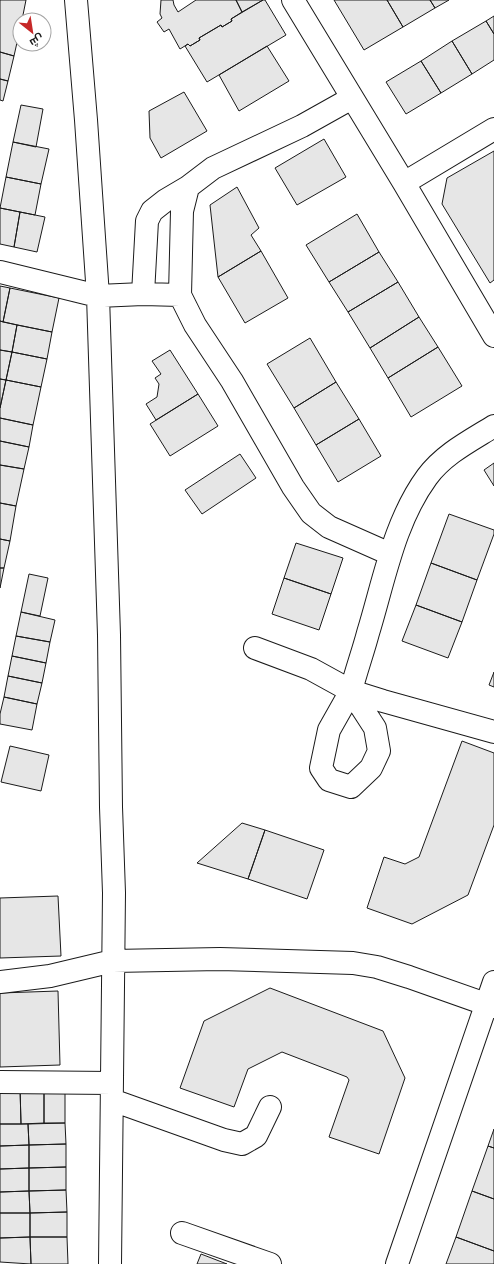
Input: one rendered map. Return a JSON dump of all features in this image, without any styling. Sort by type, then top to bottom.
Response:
[{"type":"street","points":[[76,0],[98,296],[109,635],[111,807],[114,893],[110,1264]]},
{"type":"street","points":[[293,0],[404,183],[494,336]]},
{"type":"street","points":[[143,294],[147,221],[152,211],[213,168],[302,126],[352,98]]},
{"type":"street","points":[[404,183],[494,129]]},
{"type":"street","points":[[188,187],[182,211],[180,295],[195,325],[232,380],[293,487],[311,513],[329,526],[390,554]]},
{"type":"street","points":[[0,272],[98,296],[143,294],[180,295]]},
{"type":"street","points":[[351,691],[390,554],[404,518],[416,494],[428,476],[448,455],[494,426]]},
{"type":"street","points":[[255,648],[311,669],[351,691],[494,732]]},
{"type":"street","points":[[0,982],[50,976],[114,961],[220,959],[353,963],[377,967],[403,975],[490,1006]]},
{"type":"street","points":[[397,1264],[490,1006],[494,982]]},
{"type":"street","points":[[0,1082],[112,1092],[224,1140],[242,1144],[256,1136],[270,1107]]},
{"type":"street","points":[[182,1233],[270,1264]]},
{"type":"building","points":[[0,0],[26,0],[24,12],[12,12],[12,52],[15,52],[14,56],[0,52]]},
{"type":"building","points":[[161,0],[173,0],[178,12],[196,0],[236,0],[242,12],[222,27],[221,25],[199,38],[200,40],[190,46],[188,44],[180,49],[169,29],[164,32],[157,22],[162,18],[160,14]]},
{"type":"building","points":[[236,0],[263,0],[242,12]]},
{"type":"building","points":[[265,0],[286,35],[207,82],[185,46],[188,44],[190,46],[200,40],[199,38],[221,25],[222,27],[232,21],[231,19]]},
{"type":"building","points":[[334,0],[387,0],[403,27],[364,50]]},
{"type":"building","points":[[387,0],[430,0],[435,8],[403,27]]},
{"type":"building","points":[[430,0],[449,0],[435,8]]},
{"type":"building","points":[[494,16],[494,34],[486,21]]},
{"type":"building","points":[[486,21],[494,34],[494,60],[472,74],[452,41]]},
{"type":"building","points":[[452,41],[472,74],[441,93],[421,61]]},
{"type":"building","points":[[267,46],[289,81],[239,111],[219,75]]},
{"type":"building","points":[[0,52],[14,56],[8,81],[0,79]]},
{"type":"building","points":[[421,61],[441,93],[406,114],[386,82]]},
{"type":"building","points":[[0,79],[8,81],[3,101],[0,100]]},
{"type":"building","points":[[184,92],[207,131],[161,158],[150,138],[149,111]]},
{"type":"building","points":[[21,105],[43,109],[36,147],[13,142]]},
{"type":"building","points":[[324,139],[346,177],[297,205],[275,168]]},
{"type":"building","points":[[13,142],[49,149],[41,184],[6,177]]},
{"type":"building","points":[[494,151],[494,280],[490,283],[442,204],[447,178]]},
{"type":"building","points":[[6,177],[41,184],[35,215],[0,208]]},
{"type":"building","points":[[237,187],[259,228],[251,235],[261,251],[218,277],[210,205]]},
{"type":"building","points":[[0,208],[20,212],[14,247],[0,244]]},
{"type":"building","points":[[20,212],[45,217],[37,252],[14,247]]},
{"type":"building","points":[[357,214],[379,252],[329,282],[306,245]]},
{"type":"building","points":[[261,251],[288,298],[245,323],[218,277]]},
{"type":"building","points":[[379,252],[398,282],[348,312],[329,282]]},
{"type":"building","points":[[398,282],[419,317],[370,348],[348,312]]},
{"type":"building","points":[[0,286],[10,288],[3,322],[0,321]]},
{"type":"building","points":[[10,288],[59,298],[52,332],[3,322]]},
{"type":"building","points":[[419,317],[438,347],[388,378],[370,348]]},
{"type":"building","points":[[0,321],[17,325],[12,352],[0,350]]},
{"type":"building","points":[[17,325],[52,332],[47,359],[12,352]]},
{"type":"building","points":[[310,338],[336,382],[294,408],[267,364]]},
{"type":"building","points":[[438,347],[462,386],[411,417],[388,378]]},
{"type":"building","points":[[0,350],[12,352],[6,380],[0,379]]},
{"type":"building","points":[[170,350],[198,394],[156,420],[146,404],[157,397],[159,384],[155,378],[161,374],[152,361]]},
{"type":"building","points":[[12,352],[47,359],[41,387],[6,380]]},
{"type":"building","points":[[0,379],[6,380],[0,408]]},
{"type":"building","points":[[6,380],[41,387],[33,425],[0,418],[0,408]]},
{"type":"building","points":[[336,382],[359,419],[316,445],[294,408]]},
{"type":"building","points":[[198,394],[218,426],[170,456],[150,424]]},
{"type":"building","points":[[0,418],[33,425],[29,447],[0,441]]},
{"type":"building","points":[[359,419],[381,456],[338,482],[316,445]]},
{"type":"building","points":[[0,441],[29,447],[24,469],[0,465]]},
{"type":"building","points":[[240,454],[256,478],[202,514],[185,490]]},
{"type":"building","points":[[494,463],[494,486],[484,470]]},
{"type":"building","points":[[0,465],[24,469],[16,506],[0,503]]},
{"type":"building","points":[[0,503],[16,506],[10,541],[0,539]]},
{"type":"building","points":[[449,514],[494,530],[494,534],[477,580],[431,563]]},
{"type":"building","points":[[0,539],[10,541],[4,568],[0,568]]},
{"type":"building","points":[[296,543],[343,558],[331,594],[284,578]]},
{"type":"building","points":[[431,563],[477,580],[462,622],[416,605]]},
{"type":"building","points":[[0,568],[4,568],[0,588]]},
{"type":"building","points":[[29,574],[48,578],[40,616],[21,612]]},
{"type":"building","points":[[284,578],[331,594],[319,630],[272,614]]},
{"type":"building","points":[[416,605],[462,622],[448,658],[402,641]]},
{"type":"building","points":[[21,612],[55,620],[50,642],[16,636]]},
{"type":"building","points":[[16,636],[50,642],[46,663],[12,656]]},
{"type":"building","points":[[12,656],[46,663],[42,683],[8,676]]},
{"type":"building","points":[[494,672],[494,687],[489,685]]},
{"type":"building","points":[[8,676],[42,683],[37,704],[4,697]]},
{"type":"building","points":[[4,697],[37,704],[32,730],[0,724],[0,714]]},
{"type":"building","points":[[462,741],[494,753],[494,825],[468,895],[412,924],[367,908],[384,857],[405,864],[419,857]]},
{"type":"building","points":[[10,746],[49,755],[41,791],[1,782]]},
{"type":"building","points":[[242,823],[265,830],[248,879],[197,863]]},
{"type":"building","points":[[265,830],[324,850],[307,899],[248,879]]},
{"type":"building","points":[[58,896],[61,956],[0,958],[0,898]]},
{"type":"building","points":[[270,988],[383,1031],[405,1078],[379,1154],[329,1137],[349,1080],[347,1077],[282,1052],[248,1069],[234,1107],[180,1088],[204,1021]]},
{"type":"building","points":[[58,991],[60,1065],[0,1067],[0,993]]},
{"type":"building","points":[[44,1086],[65,1086],[65,1123],[44,1123]]},
{"type":"building","points":[[44,1086],[44,1123],[21,1124],[20,1087]]},
{"type":"building","points":[[0,1087],[20,1087],[21,1124],[0,1124]]},
{"type":"building","points":[[65,1123],[66,1144],[29,1145],[28,1124]]},
{"type":"building","points":[[0,1124],[28,1124],[29,1145],[0,1146]]},
{"type":"building","points":[[494,1129],[494,1148],[488,1146]]},
{"type":"building","points":[[66,1144],[66,1167],[29,1168],[29,1145]]},
{"type":"building","points":[[29,1145],[29,1168],[0,1169],[0,1146]]},
{"type":"building","points":[[488,1146],[494,1148],[494,1199],[472,1191]]},
{"type":"building","points":[[66,1167],[66,1190],[29,1191],[29,1168]]},
{"type":"building","points":[[29,1168],[29,1191],[0,1192],[0,1169]]},
{"type":"building","points":[[66,1190],[67,1212],[30,1213],[29,1191]]},
{"type":"building","points":[[29,1191],[30,1213],[0,1213],[0,1192]]},
{"type":"building","points":[[472,1191],[494,1199],[494,1251],[456,1237]]},
{"type":"building","points":[[67,1212],[67,1237],[30,1237],[30,1213]]},
{"type":"building","points":[[0,1213],[30,1213],[30,1237],[0,1238]]},
{"type":"building","points":[[30,1237],[31,1264],[0,1262],[0,1238]]},
{"type":"building","points":[[30,1237],[67,1237],[68,1264],[31,1264]]},
{"type":"building","points":[[456,1237],[494,1251],[494,1264],[446,1264]]},
{"type":"building","points":[[201,1254],[227,1264],[197,1264]]}]
